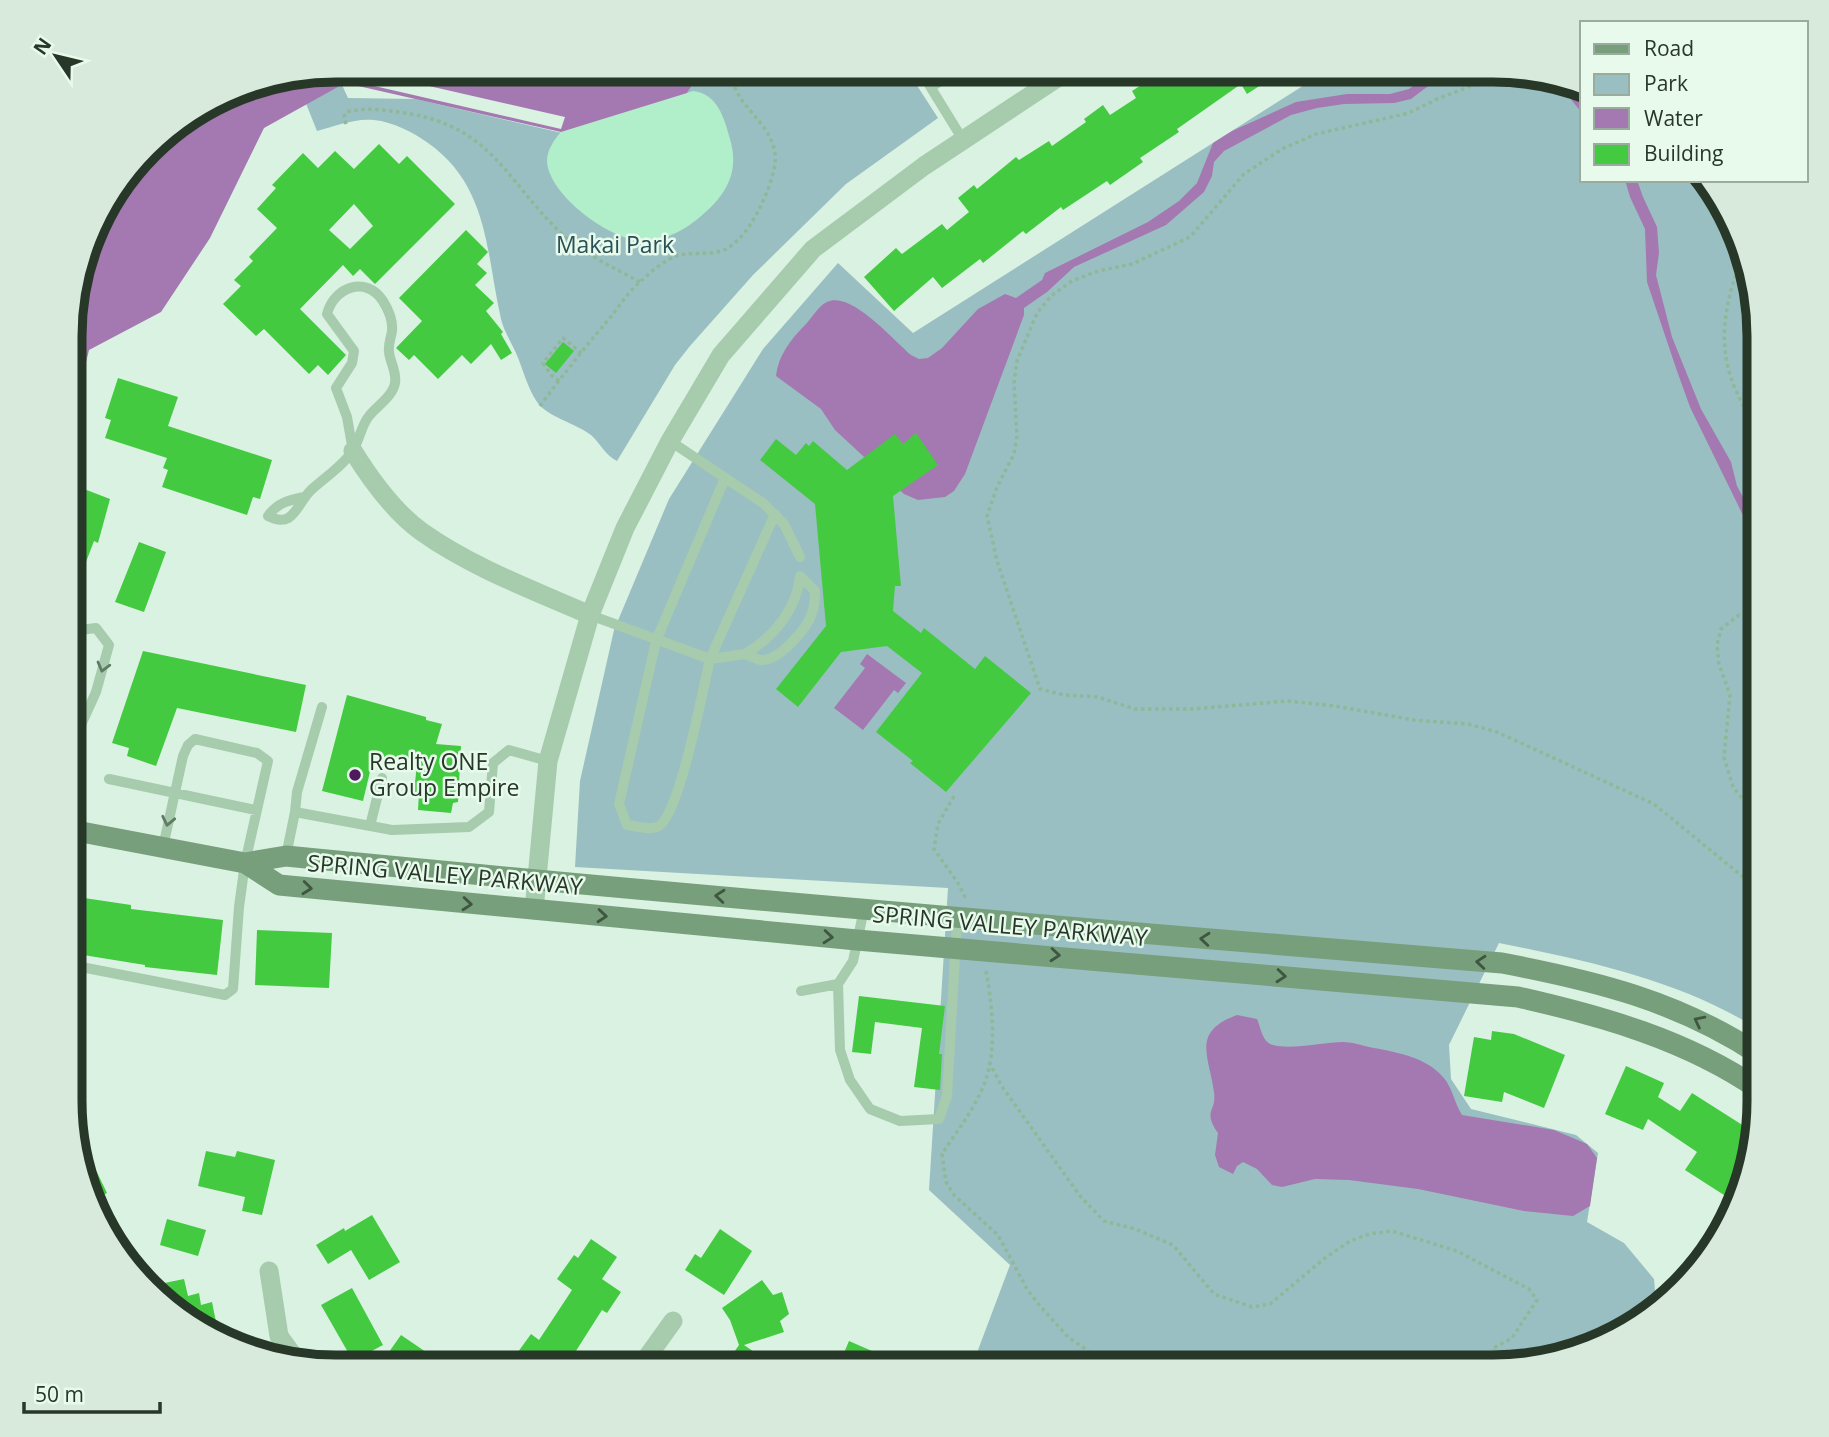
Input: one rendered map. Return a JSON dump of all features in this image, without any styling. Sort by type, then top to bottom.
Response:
[{"type":"street","points":[[534,910],[548,761],[590,615],[625,528],[670,441],[721,355],[813,249],[924,166],[1051,82]]},
{"type":"street","points":[[353,451],[375,486],[420,531],[479,566],[590,615]]},
{"type":"street","name":"SPRING VALLEY PARKWAY","points":[[82,832],[246,863],[286,856],[965,919],[1503,963],[1626,991],[1691,1017],[1747,1048]]},
{"type":"street","name":"SPRING VALLEY PARKWAY","points":[[246,863],[279,885],[857,940],[1518,997],[1584,1012],[1641,1031],[1688,1050],[1747,1083]]},
{"type":"street","points":[[269,1271],[279,1336],[290,1351]]},
{"type":"street","points":[[649,1355],[673,1321]]},
{"type":"lane","points":[[928,82],[963,140]]},
{"type":"lane","points":[[931,87],[939,82]]},
{"type":"lane","points":[[304,497],[353,451],[364,422],[396,383],[389,354],[391,320],[378,295],[354,286],[338,293],[327,314],[354,351],[352,363],[336,388],[347,417],[353,451]]},
{"type":"lane","points":[[670,441],[763,503],[785,524],[800,557]]},
{"type":"lane","points":[[725,478],[656,641],[620,804],[627,825],[653,829],[667,818],[681,780],[710,659],[775,514]]},
{"type":"lane","points":[[590,615],[710,659],[745,654],[773,632],[789,610],[798,592],[800,576],[815,591],[811,616],[806,624],[789,644],[771,658],[760,660],[745,654]]},
{"type":"lane","points":[[82,630],[96,628],[109,645],[96,692],[82,723]]},
{"type":"lane","points":[[286,856],[297,792],[322,707]]},
{"type":"lane","points":[[82,967],[225,995],[233,989],[239,907],[256,810],[268,761],[257,753],[195,739],[187,745],[163,848]]},
{"type":"lane","points":[[295,812],[392,830],[469,827],[489,812],[493,763],[509,750],[548,761]]},
{"type":"lane","points":[[370,826],[382,778]]},
{"type":"lane","points":[[109,779],[256,810]]},
{"type":"lane","points":[[864,908],[853,961],[838,984],[840,1050],[850,1080],[870,1110],[900,1121],[939,1119],[947,1096],[956,947],[965,919]]},
{"type":"lane","points":[[801,991],[838,984]]},
{"type":"path","points":[[540,406],[640,282],[677,255],[726,249],[748,228],[772,177],[775,160],[772,140],[736,91],[733,82]]},
{"type":"path","points":[[1481,82],[1409,113],[1316,134],[1282,149],[1244,174],[1190,237],[1132,264],[1098,271],[1072,281],[1051,296],[1037,313],[1017,361],[1014,383],[1017,436],[1014,454],[996,487],[987,516],[997,561],[1024,647],[1040,689],[1064,695],[1098,697],[1135,709],[1192,709],[1287,701],[1335,706],[1414,720],[1468,724],[1497,732],[1654,804],[1747,880]]},
{"type":"path","points":[[346,124],[346,112],[375,108],[425,117],[458,130],[481,144],[503,165],[564,237],[640,282]]},
{"type":"path","points":[[1737,269],[1724,323],[1724,355],[1734,386],[1747,411]]},
{"type":"path","points":[[559,381],[543,363],[554,348],[563,338],[581,353]]},
{"type":"path","points":[[1747,616],[1739,615],[1721,629],[1717,645],[1719,664],[1730,695],[1724,757],[1732,787],[1747,805]]},
{"type":"path","points":[[954,796],[938,824],[934,849],[958,883],[970,908],[965,919]]},
{"type":"path","points":[[980,949],[991,1000],[992,1044],[986,1078],[972,1108],[942,1154],[946,1182],[954,1195],[998,1235],[1027,1289],[1040,1306],[1068,1337],[1092,1355]]},
{"type":"path","points":[[989,1062],[1002,1085],[1080,1196],[1104,1222],[1135,1229],[1173,1245],[1214,1294],[1252,1307],[1270,1304],[1325,1258],[1350,1241],[1368,1234],[1392,1231],[1457,1251],[1529,1289],[1537,1300],[1512,1338],[1492,1349],[1496,1355]]},
{"type":"green space","name":"Makai Park","points":[[694,82],[915,82],[938,118],[846,184],[753,275],[675,365],[617,461],[591,435],[547,412],[537,402],[502,323],[482,222],[474,200],[463,179],[448,160],[416,135],[381,121],[352,121],[317,131],[301,91],[342,85],[348,98],[416,99],[562,133],[687,93]]},
{"type":"green space","points":[[1309,82],[1492,82],[1525,84],[1558,91],[1580,98],[1580,182],[1694,182],[1704,195],[1721,224],[1738,271],[1745,304],[1747,337],[1747,1023],[1697,997],[1633,974],[1499,943],[1449,1045],[1451,1079],[1471,1109],[1576,1135],[1598,1153],[1587,1222],[1624,1243],[1654,1279],[1655,1296],[1634,1312],[1590,1335],[1525,1353],[982,1355],[978,1350],[1010,1265],[929,1190],[948,888],[575,867],[580,781],[614,630],[669,499],[763,349],[838,263],[913,333]]},
{"type":"sand","points":[[693,91],[702,93],[719,108],[728,131],[733,167],[724,192],[689,225],[656,240],[632,240],[600,226],[570,202],[558,188],[550,174],[547,161],[551,145],[561,132]]},
{"type":"water","points":[[337,82],[694,82],[687,93],[561,132],[345,83],[264,128],[210,238],[161,312],[89,350],[82,379],[82,337],[87,287],[96,255],[116,209],[145,169],[169,145],[224,108],[287,87]]},
{"type":"water","points":[[1419,82],[1433,82],[1411,99],[1394,103],[1344,104],[1291,115],[1224,151],[1214,162],[1212,176],[1204,192],[1166,225],[1074,267],[1047,292],[1024,308],[1024,315],[965,474],[954,491],[945,497],[918,500],[904,494],[835,430],[821,409],[776,376],[782,355],[795,336],[821,306],[837,300],[860,310],[911,355],[919,359],[928,358],[942,348],[978,309],[1005,294],[1016,298],[1042,280],[1045,273],[1148,222],[1179,201],[1197,183],[1213,143],[1232,131],[1296,102],[1347,94],[1390,94],[1409,89]]},
{"type":"water","points":[[1566,94],[1580,98],[1580,111]]},
{"type":"water","points":[[1626,182],[1638,182],[1657,227],[1659,253],[1656,275],[1672,337],[1701,409],[1731,462],[1737,486],[1747,505],[1747,523],[1690,407],[1677,371],[1647,282],[1645,229]]},
{"type":"water","points":[[867,654],[906,683],[898,693],[894,690],[863,730],[834,708],[865,668],[860,664]]},
{"type":"water","points":[[1237,1015],[1257,1019],[1264,1038],[1273,1045],[1289,1047],[1346,1042],[1409,1056],[1427,1064],[1443,1077],[1462,1115],[1554,1130],[1587,1144],[1597,1158],[1590,1206],[1573,1216],[1524,1211],[1418,1189],[1349,1180],[1315,1179],[1282,1187],[1272,1185],[1257,1169],[1243,1162],[1233,1174],[1219,1167],[1215,1155],[1218,1133],[1210,1115],[1214,1092],[1206,1046],[1213,1029]]},
{"type":"pier","points":[[357,82],[412,82],[565,117],[561,129]]},
{"type":"building","points":[[1146,82],[1266,82],[1247,94],[1241,84],[1177,129],[1179,132],[1140,158],[1143,162],[1110,185],[1107,181],[1063,210],[1061,207],[1026,234],[1023,231],[983,263],[980,259],[942,288],[933,277],[894,311],[864,277],[896,248],[902,254],[942,224],[947,230],[969,212],[958,198],[974,185],[977,189],[1016,157],[1019,160],[1049,141],[1052,146],[1086,122],[1084,119],[1103,105],[1110,115],[1136,98],[1132,91]]},
{"type":"building","points":[[379,144],[399,164],[407,156],[455,204],[375,284],[360,269],[353,276],[343,265],[300,309],[346,355],[328,375],[318,365],[309,374],[264,329],[256,336],[223,304],[241,286],[234,280],[253,261],[249,257],[277,228],[257,209],[276,188],[272,185],[303,153],[318,168],[335,151],[354,169]],"holes":[[[354,204],[373,226],[350,249],[329,230]]]},
{"type":"building","points":[[466,230],[488,252],[477,264],[487,273],[475,285],[494,303],[486,311],[503,332],[501,334],[512,353],[501,360],[491,344],[471,364],[462,355],[438,379],[414,355],[409,360],[396,348],[422,321],[399,298]]},
{"type":"building","points":[[563,342],[574,351],[556,373],[545,364]]},
{"type":"building","points":[[118,378],[178,397],[168,426],[272,460],[260,499],[253,497],[247,515],[162,487],[168,470],[163,468],[167,458],[105,438],[111,420],[105,418]]},
{"type":"building","points":[[916,433],[938,465],[893,496],[901,586],[895,586],[893,611],[921,633],[924,628],[975,669],[985,656],[1031,693],[946,792],[876,732],[922,673],[887,646],[841,652],[798,707],[776,689],[826,626],[815,504],[760,460],[776,439],[796,455],[806,443],[809,446],[813,441],[847,470],[895,434],[903,444]]},
{"type":"building","points":[[84,489],[110,499],[98,543],[94,541],[83,570],[82,570]]},
{"type":"building","points":[[139,542],[166,552],[144,612],[115,602]]},
{"type":"building","points":[[143,651],[306,685],[296,732],[177,708],[156,766],[127,756],[129,748],[112,743]]},
{"type":"building","points":[[347,695],[442,724],[436,744],[461,746],[458,802],[453,803],[451,813],[418,810],[419,793],[414,792],[417,764],[374,755],[363,801],[322,791]]},
{"type":"building","points":[[82,898],[131,905],[131,909],[223,920],[217,975],[82,955]]},
{"type":"building","points":[[257,930],[332,933],[329,988],[255,985]]},
{"type":"building","points":[[859,996],[945,1006],[939,1054],[942,1054],[940,1090],[914,1087],[922,1028],[875,1022],[871,1054],[852,1052]]},
{"type":"building","points":[[1492,1031],[1514,1034],[1565,1055],[1544,1108],[1504,1092],[1502,1102],[1464,1096],[1474,1037],[1491,1040]]},
{"type":"building","points":[[1626,1066],[1664,1083],[1658,1097],[1680,1111],[1692,1093],[1745,1127],[1738,1166],[1727,1197],[1685,1170],[1697,1152],[1648,1119],[1643,1130],[1605,1114]]},
{"type":"building","points":[[206,1151],[235,1157],[237,1151],[275,1160],[262,1215],[242,1211],[245,1197],[198,1186]]},
{"type":"building","points":[[88,1154],[107,1193],[101,1196]]},
{"type":"building","points":[[372,1215],[400,1262],[369,1280],[351,1250],[328,1264],[316,1245]]},
{"type":"building","points":[[167,1219],[206,1230],[198,1256],[160,1245]]},
{"type":"building","points":[[720,1229],[752,1251],[724,1295],[685,1270],[695,1254],[701,1258]]},
{"type":"building","points":[[591,1239],[617,1257],[602,1279],[621,1292],[607,1313],[602,1310],[574,1354],[516,1355],[531,1334],[539,1340],[572,1290],[557,1279],[574,1255],[578,1258]]},
{"type":"building","points":[[184,1279],[188,1296],[199,1293],[201,1305],[212,1302],[217,1325],[195,1312],[161,1284]]},
{"type":"building","points":[[762,1280],[773,1295],[782,1292],[789,1314],[780,1321],[784,1332],[744,1345],[759,1355],[732,1355],[739,1345],[730,1320],[722,1308]]},
{"type":"building","points":[[352,1288],[383,1345],[364,1355],[350,1355],[321,1305]]},
{"type":"building","points":[[401,1335],[430,1355],[387,1355]]},
{"type":"building","points":[[849,1341],[872,1351],[870,1355],[843,1355]]},
{"type":"place","name":"Realty ONE Group Empire","points":[[355,775]]}]
